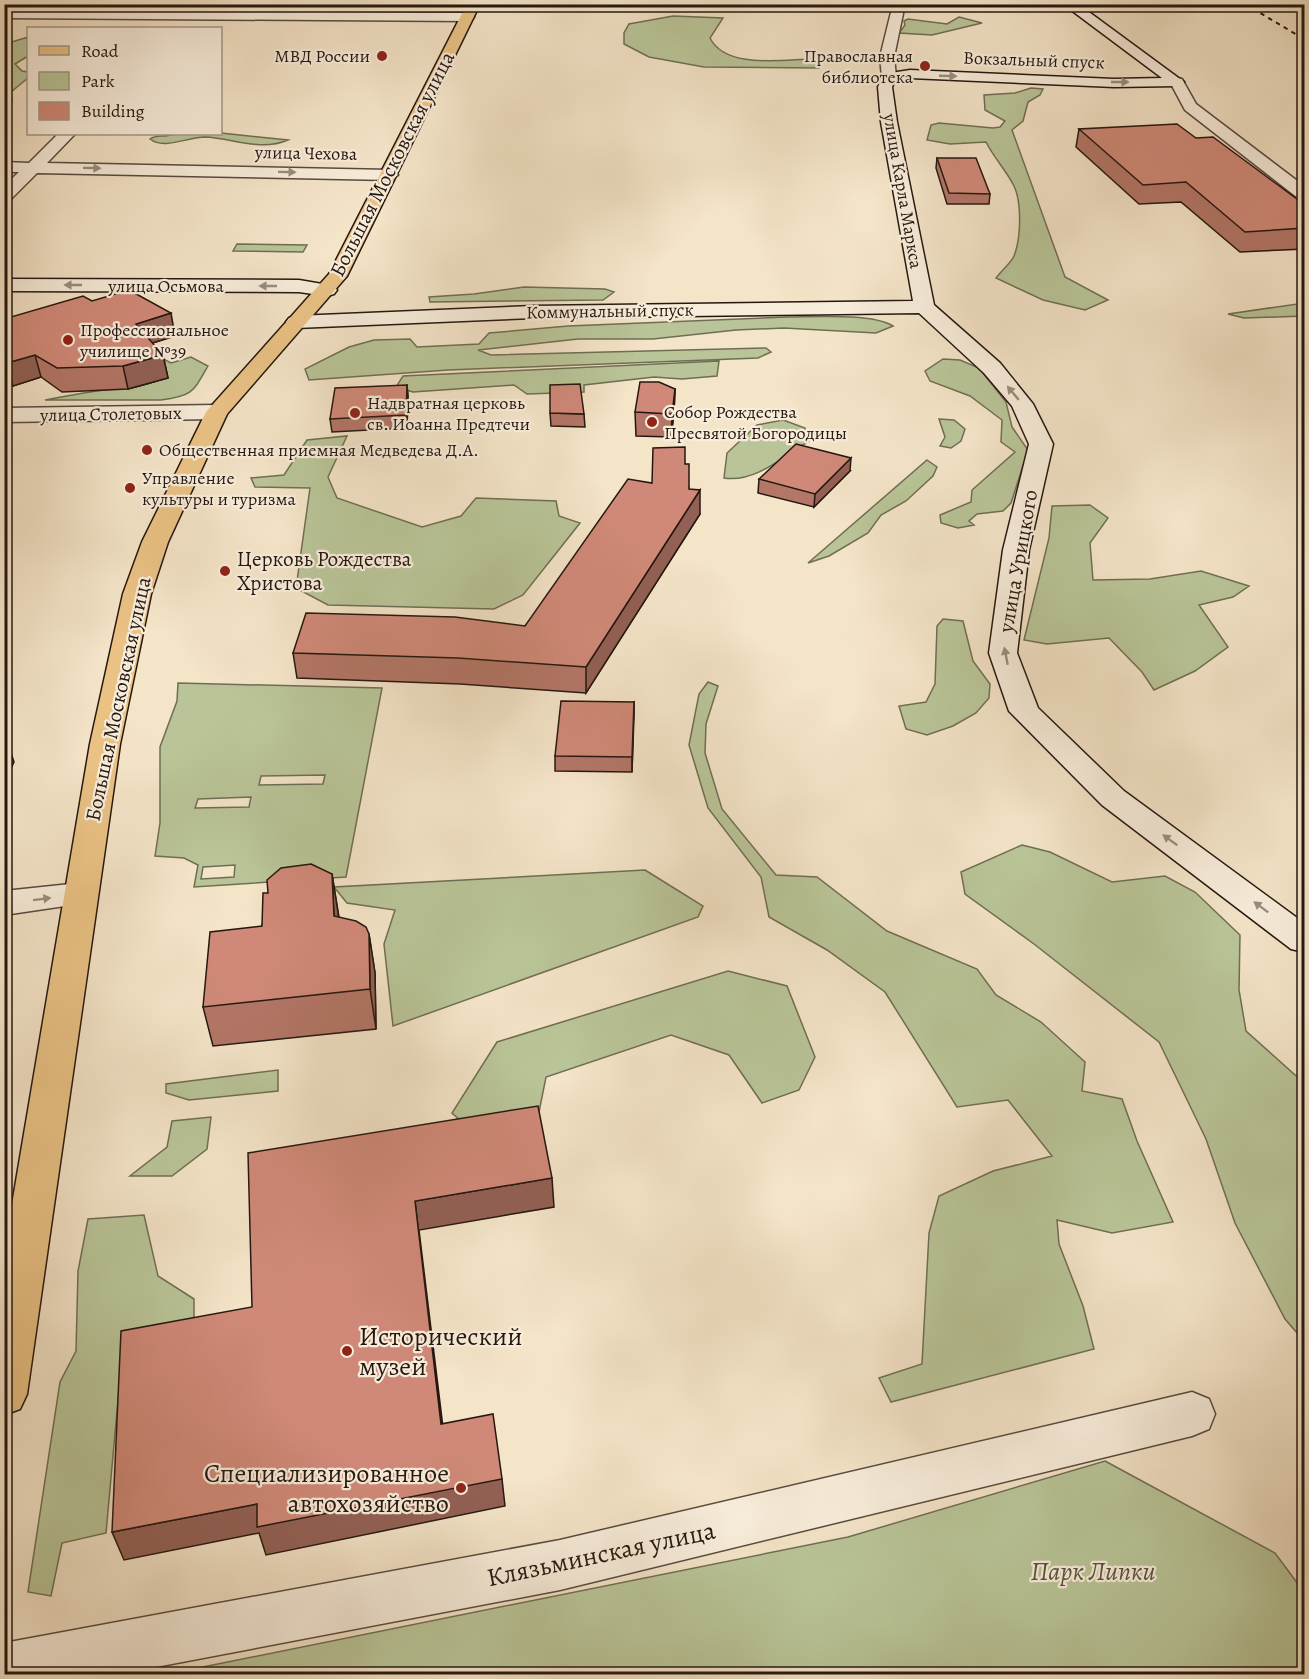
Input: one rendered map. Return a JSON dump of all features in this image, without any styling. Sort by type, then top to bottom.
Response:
[{"type":"main road","name":"Большая Московская улица","points":[[4,1394],[105,744],[136,594],[155,542],[217,412],[327,290],[349,256],[438,72],[471,11]]},
{"type":"street","points":[[172,27],[194,4]]},
{"type":"street","name":"улица Карла Маркса","points":[[899,4],[898,20],[887,44],[890,77],[885,87],[889,122],[924,307]]},
{"type":"street","points":[[1068,4],[1177,82],[1190,107],[1305,194]]},
{"type":"street","points":[[4,14],[184,16],[471,11]]},
{"type":"street","name":"Вокзальный спуск","points":[[890,77],[910,74],[1107,82],[1177,82]]},
{"type":"street","points":[[4,196],[66,135]]},
{"type":"street","name":"улица Чехова","points":[[4,166],[390,174]]},
{"type":"street","name":"улица Осьмова","points":[[4,285],[299,286],[327,290]]},
{"type":"street","name":"Коммунальный спуск","points":[[296,322],[545,312],[924,307]]},
{"type":"street","name":"улица Урицкого","points":[[924,307],[992,368],[1022,404],[1041,444],[1016,549],[1003,653],[1024,711],[1113,798],[1305,940]]},
{"type":"street","name":"улица Столетовых","points":[[4,416],[217,412]]},
{"type":"street","points":[[4,903],[81,894]]},
{"type":"street","name":"Клязьминская улица","points":[[4,1670],[561,1565],[1192,1414]]},
{"type":"green space","points":[[673,16],[723,18],[710,38],[718,48],[729,55],[742,59],[772,61],[815,59],[819,68],[704,67],[649,57],[624,44],[624,33],[629,24]]},
{"type":"green space","points":[[959,17],[982,23],[932,35],[899,33],[905,25],[904,21],[908,19],[947,24]]},
{"type":"green space","points":[[27,37],[27,57],[15,64],[22,71],[27,72],[27,79],[11,92],[12,101],[5,110],[5,44]]},
{"type":"green space","points":[[1031,88],[1043,89],[1040,95],[1028,102],[1023,121],[1012,130],[1065,277],[1108,300],[1085,310],[1043,300],[996,278],[1013,259],[1018,240],[1020,221],[1014,186],[986,142],[950,144],[927,140],[931,125],[939,123],[1000,127],[1005,121],[985,110],[984,95],[1015,93]]},
{"type":"green space","points":[[222,133],[288,140],[257,145],[205,137],[169,143],[150,139],[167,136],[222,135]]},
{"type":"green space","points":[[237,244],[307,245],[303,252],[233,251]]},
{"type":"green space","points":[[524,287],[605,289],[614,292],[603,300],[430,302],[429,297],[474,294]]},
{"type":"green space","points":[[1304,303],[1304,316],[1244,318],[1228,314]]},
{"type":"green space","points":[[787,317],[857,317],[893,326],[876,333],[784,328],[736,330],[653,339],[578,339],[478,350],[491,355],[766,348],[771,352],[758,358],[448,370],[309,380],[305,369],[349,347],[374,340],[410,339],[417,347],[479,344],[489,333],[568,326]]},
{"type":"green space","points":[[140,347],[171,363],[191,357],[208,366],[195,387],[180,397],[161,400],[45,400],[138,386],[161,378]]},
{"type":"green space","points":[[943,359],[960,360],[979,368],[1006,402],[1012,427],[1028,450],[1011,503],[1003,511],[977,514],[969,521],[974,525],[958,528],[941,523],[940,515],[971,502],[972,490],[1015,452],[1001,442],[1002,420],[970,396],[930,381],[925,371]]},
{"type":"green space","points":[[719,361],[717,376],[682,379],[654,377],[584,385],[584,392],[527,394],[514,385],[413,392],[396,387],[403,376]]},
{"type":"green space","points":[[939,419],[954,420],[965,429],[961,441],[951,448],[940,446],[945,437]]},
{"type":"green space","points":[[783,420],[805,428],[809,441],[758,472],[736,478],[724,478],[727,453],[757,425]]},
{"type":"green space","points":[[347,436],[328,477],[337,498],[422,527],[461,516],[476,498],[556,501],[559,516],[580,523],[523,595],[494,609],[328,605],[296,588],[310,488],[255,487],[251,478],[284,475],[307,440]]},
{"type":"green space","points":[[927,460],[937,467],[933,476],[906,501],[881,515],[868,533],[829,556],[808,563]]},
{"type":"green space","points":[[1090,505],[1108,518],[1090,543],[1093,580],[1150,579],[1201,571],[1249,586],[1233,597],[1199,605],[1228,647],[1195,671],[1154,690],[1142,672],[1109,638],[1047,644],[1024,640],[1049,538],[1052,506]]},
{"type":"green space","points":[[943,619],[963,621],[973,661],[990,684],[989,698],[976,713],[953,726],[927,735],[906,729],[899,706],[926,702],[935,684],[937,626]]},
{"type":"green space","points":[[708,682],[718,686],[706,724],[705,753],[722,809],[776,875],[817,877],[887,931],[977,969],[996,995],[1041,1022],[1085,1062],[1082,1091],[1122,1099],[1137,1141],[1173,1222],[1112,1233],[1057,1220],[1059,1244],[1083,1306],[1094,1349],[891,1402],[879,1378],[922,1364],[929,1233],[939,1196],[993,1171],[1052,1156],[1008,1100],[957,1107],[885,992],[827,950],[769,917],[761,877],[708,808],[689,745],[699,694]]},
{"type":"green space","points":[[178,683],[382,688],[346,877],[194,887],[198,865],[184,858],[155,856],[160,823],[160,747],[177,701]],"holes":[[[325,775],[323,784],[259,785],[261,776]],[[251,797],[249,807],[195,808],[198,799]],[[235,865],[234,877],[201,879],[203,867]]]},
{"type":"green space","points":[[1022,845],[1050,852],[1112,882],[1165,876],[1195,892],[1240,935],[1239,990],[1246,1031],[1304,1083],[1304,1341],[1285,1319],[1235,1223],[1206,1139],[1159,1042],[1034,944],[965,894],[961,872]]},
{"type":"green space","points":[[645,870],[703,906],[698,917],[393,1026],[384,944],[395,910],[347,903],[334,887]]},
{"type":"green space","points":[[728,971],[787,986],[815,1057],[799,1090],[762,1103],[729,1055],[671,1035],[546,1077],[538,1117],[473,1131],[452,1113],[497,1042]]},
{"type":"green space","points":[[278,1070],[278,1091],[189,1100],[166,1093],[166,1084]]},
{"type":"green space","points":[[211,1117],[207,1149],[172,1176],[130,1176],[167,1147],[172,1121]]},
{"type":"green space","points":[[144,1215],[158,1276],[194,1299],[194,1328],[123,1345],[106,1533],[62,1543],[51,1596],[28,1592],[60,1382],[76,1351],[78,1271],[88,1219]]},
{"type":"green space","name":"Парк Липки","points":[[1105,1461],[1275,1553],[1304,1592],[1304,1674],[168,1674],[848,1537]]},
{"type":"building","points":[[1177,124],[1196,138],[1213,137],[1305,205],[1305,228],[1245,232],[1186,182],[1143,185],[1079,129]]},
{"type":"building","points":[[937,158],[976,158],[990,194],[949,193]]},
{"type":"building","points":[[129,290],[171,313],[136,324],[163,355],[123,366],[57,368],[35,355],[7,363],[4,361],[4,319],[83,296],[92,301]]},
{"type":"building","points":[[640,382],[659,382],[675,389],[672,414],[635,412]]},
{"type":"building","points":[[580,384],[584,414],[550,413],[550,385]]},
{"type":"building","points":[[407,385],[406,415],[330,419],[335,388]]},
{"type":"building","points":[[796,444],[851,458],[815,494],[759,479]]},
{"type":"building","points":[[685,447],[685,464],[689,464],[689,489],[700,490],[586,667],[458,658],[293,653],[306,613],[455,617],[525,626],[628,479],[652,483],[653,448]]},
{"type":"building","points":[[561,701],[634,702],[632,757],[555,756]]},
{"type":"building","points":[[311,864],[332,874],[334,916],[356,921],[366,927],[369,934],[370,989],[203,1007],[210,932],[262,926],[263,893],[268,893],[267,880],[281,868]]},
{"type":"building","name":"Исторический музей","points":[[538,1106],[552,1178],[415,1201],[441,1424],[493,1414],[502,1479],[257,1527],[257,1504],[112,1532],[121,1331],[252,1307],[248,1153]]},
{"type":"railway","points":[[1245,4],[1304,39]]},
{"type":"railway","points":[[1272,4],[1279,9]]},
{"type":"railway","points":[[1299,4],[1304,7]]},
{"type":"place","name":"МВД России","points":[[382,56]]},
{"type":"place","name":"Православная библиотека","points":[[925,66]]},
{"type":"place","name":"Профессиональное училище №39","points":[[68,340]]},
{"type":"place","name":"Надвратная церковь св. Иоанна Предтечи","points":[[355,413]]},
{"type":"place","name":"Собор Рождества Пресвятой Богородицы","points":[[652,422]]},
{"type":"place","name":"Общественная приемная Медведева Д.А.","points":[[147,450]]},
{"type":"place","name":"Управление культуры и туризма","points":[[130,488]]},
{"type":"place","name":"Церковь Рождества Христова","points":[[225,571]]},
{"type":"place","name":"Исторический музей","points":[[347,1351]]},
{"type":"place","name":"Специализированное автохозяйство","points":[[461,1488]]}]
